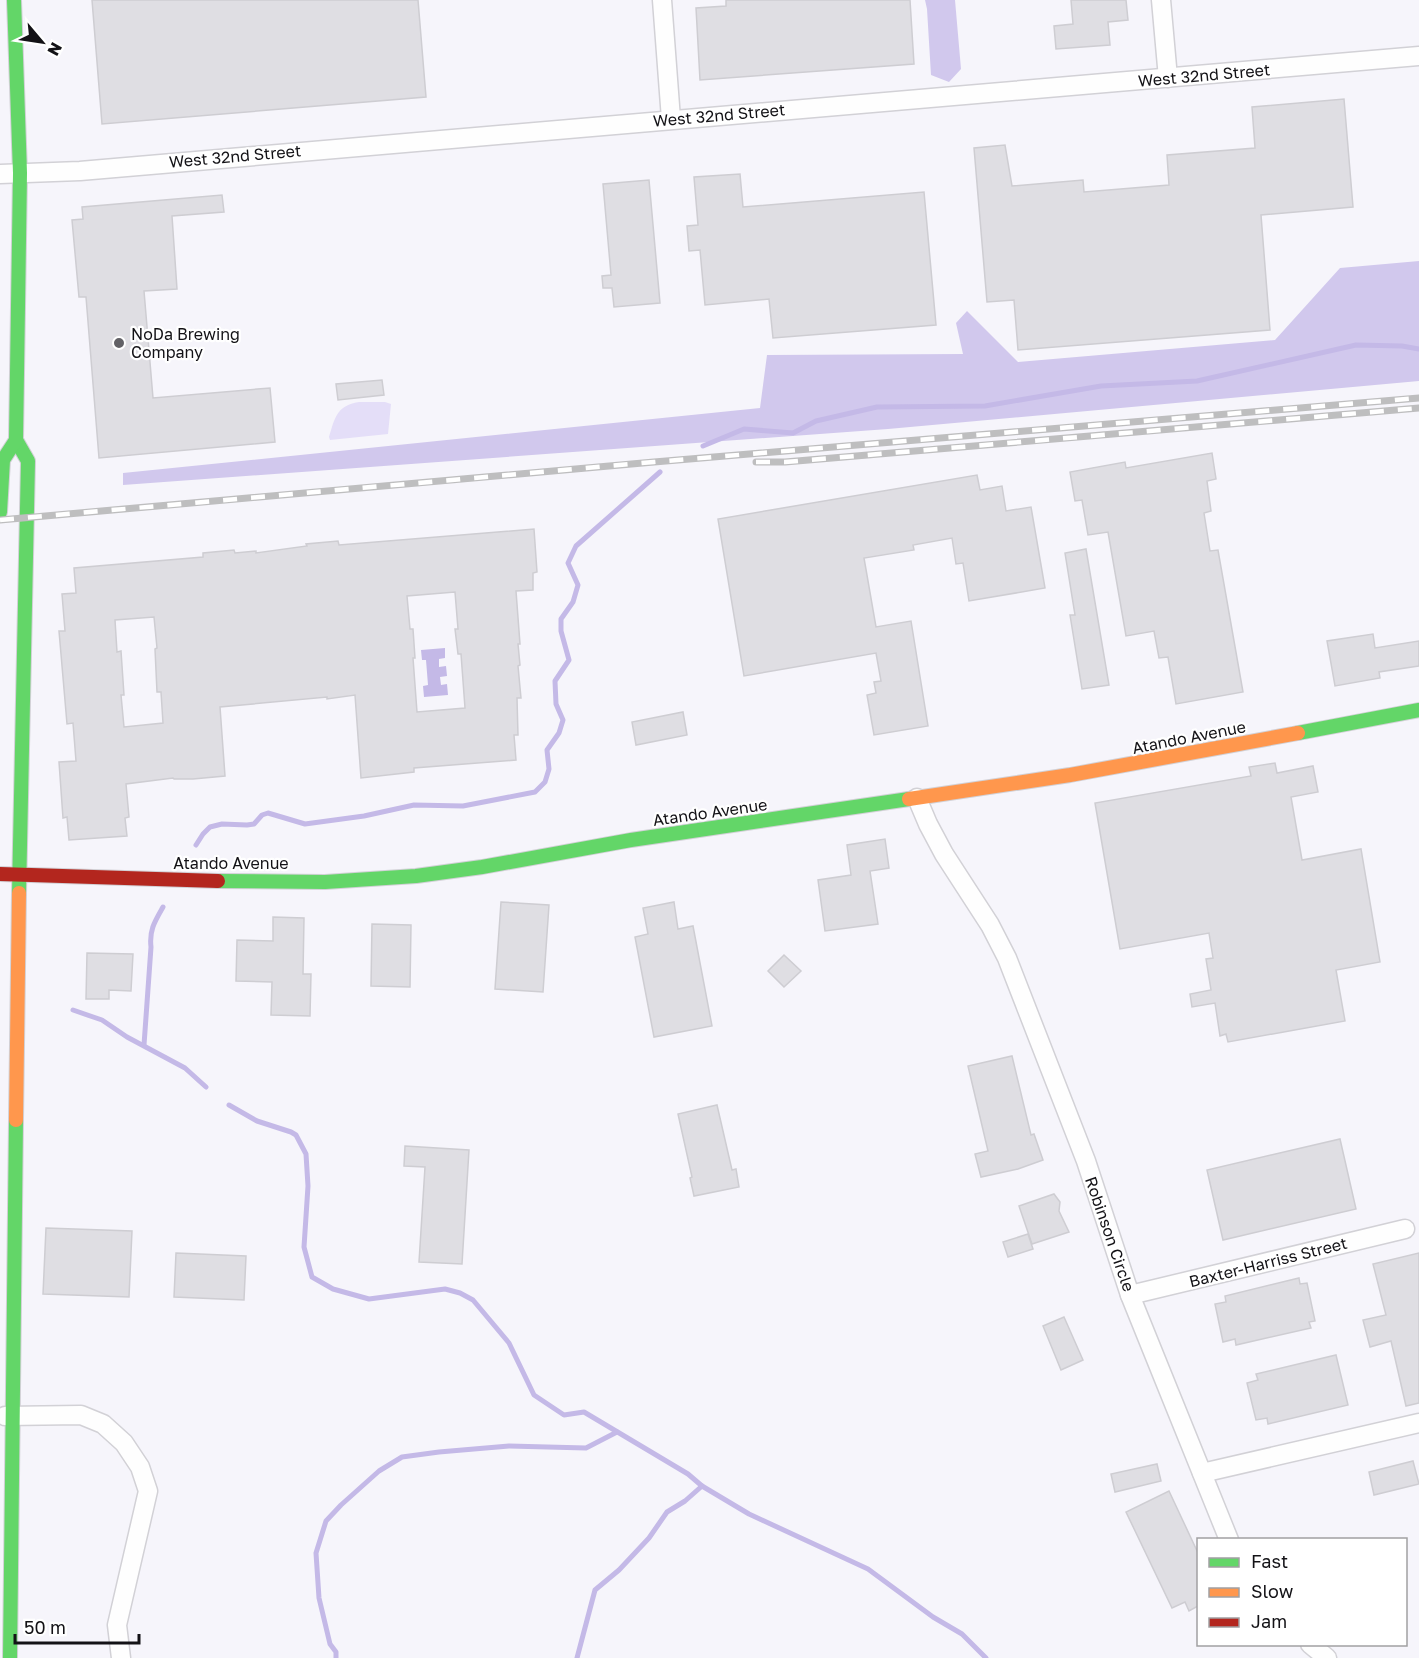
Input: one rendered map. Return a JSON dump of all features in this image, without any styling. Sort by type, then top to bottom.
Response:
[{"type":"main road","points":[[10,1658],[7,1416],[28,461],[16,440],[20,173],[14,0]]},
{"type":"main road","points":[[0,512],[3,460],[16,440]]},
{"type":"main road","name":"Atando Avenue","points":[[0,874],[144,880],[221,879],[325,882],[416,876],[482,867],[631,840],[1070,776],[1419,710]]},
{"type":"street","points":[[662,0],[671,119]]},
{"type":"street","points":[[1161,0],[1168,78]]},
{"type":"street","name":"West 32nd Street","points":[[0,174],[80,171],[1419,56]]},
{"type":"street","name":"Robinson Circle","points":[[917,798],[928,824],[990,925],[1007,958],[1086,1161],[1130,1295],[1229,1538]]},
{"type":"street","name":"Baxter-Harriss Street","points":[[1130,1295],[1405,1229]]},
{"type":"street","points":[[7,1416],[81,1415],[103,1424],[124,1443],[140,1467],[148,1491],[117,1625],[121,1658]]},
{"type":"street","points":[[1202,1473],[1419,1423]]},
{"type":"street","points":[[1312,1646],[1327,1658]]},
{"type":"shaded area","points":[[925,0],[955,0],[961,69],[949,82],[931,75]]},
{"type":"shaded area","points":[[1419,261],[1419,381],[888,429],[123,485],[123,473],[760,408],[767,355],[963,354],[956,323],[967,311],[1018,362],[1275,340],[1340,268]]},
{"type":"shaded area","points":[[359,402],[391,404],[388,434],[330,440],[333,424],[341,410],[345,406]]},
{"type":"shaded area","points":[[445,648],[445,658],[439,659],[439,667],[446,666],[447,676],[440,677],[441,685],[447,684],[448,695],[424,697],[423,686],[428,685],[426,660],[422,660],[421,650]]},
{"type":"building","points":[[92,0],[418,0],[426,97],[102,124]]},
{"type":"building","points":[[726,0],[910,0],[914,64],[700,80],[696,8],[726,6]]},
{"type":"building","points":[[1071,0],[1126,0],[1128,20],[1108,22],[1110,45],[1056,49],[1054,26],[1073,24]]},
{"type":"building","points":[[1344,99],[1353,207],[1261,215],[1270,330],[1018,350],[1014,300],[987,302],[974,148],[1005,145],[1012,186],[1083,180],[1084,192],[1169,185],[1167,155],[1255,148],[1252,107]]},
{"type":"building","points":[[740,174],[743,207],[924,192],[936,325],[773,338],[769,299],[705,305],[700,250],[689,251],[687,226],[698,225],[694,177]]},
{"type":"building","points":[[649,180],[660,303],[614,307],[612,288],[603,288],[602,276],[611,275],[603,184]]},
{"type":"building","name":"NoDa Brewing Company","points":[[222,195],[224,212],[172,216],[177,289],[144,291],[153,398],[270,388],[275,442],[99,458],[86,297],[79,297],[72,220],[83,219],[82,207]]},
{"type":"building","points":[[382,380],[384,395],[338,400],[336,384]]},
{"type":"building","points":[[1212,453],[1216,479],[1207,481],[1211,511],[1204,513],[1210,551],[1218,550],[1243,692],[1176,704],[1168,657],[1159,658],[1154,631],[1126,636],[1108,532],[1088,535],[1082,500],[1075,501],[1070,472],[1125,462],[1126,468]]},
{"type":"building","points":[[977,475],[980,490],[1002,486],[1006,511],[1031,507],[1045,588],[969,601],[963,563],[956,564],[952,538],[913,545],[914,550],[864,558],[876,627],[911,621],[928,726],[874,735],[867,695],[876,693],[874,682],[881,681],[876,653],[744,676],[718,519]]},
{"type":"building","points":[[534,529],[537,572],[533,573],[533,590],[516,591],[521,698],[517,698],[518,735],[514,735],[516,760],[414,768],[414,772],[361,778],[355,695],[220,707],[225,776],[173,778],[126,784],[129,817],[125,818],[127,836],[69,840],[67,817],[63,818],[59,762],[76,761],[73,723],[67,724],[59,631],[65,631],[62,594],[76,593],[74,568],[203,557],[203,553],[234,550],[235,553],[256,551],[256,553],[338,541],[339,545]],"holes":[[[455,592],[458,629],[455,629],[458,654],[461,654],[465,708],[417,712],[413,629],[410,629],[407,596]],[[154,617],[157,692],[161,692],[163,723],[124,727],[121,651],[117,652],[115,620]]]},
{"type":"building","points":[[1086,549],[1109,685],[1082,689],[1070,615],[1075,615],[1065,553]]},
{"type":"building","points":[[1373,634],[1375,648],[1419,641],[1419,666],[1379,672],[1380,678],[1335,686],[1327,641]]},
{"type":"building","points":[[683,712],[687,735],[636,745],[632,722]]},
{"type":"building","points":[[1275,763],[1277,773],[1313,766],[1318,792],[1291,797],[1302,860],[1361,849],[1380,962],[1336,970],[1345,1021],[1228,1042],[1226,1034],[1220,1036],[1215,1003],[1192,1007],[1190,994],[1211,990],[1206,959],[1213,958],[1209,933],[1120,949],[1095,803],[1251,776],[1249,767]]},
{"type":"building","points":[[885,839],[889,868],[870,871],[878,924],[825,931],[818,880],[851,875],[847,845]]},
{"type":"building","points":[[501,902],[549,905],[543,992],[495,989]]},
{"type":"building","points":[[674,902],[678,929],[693,926],[712,1026],[654,1037],[635,937],[648,934],[643,908]]},
{"type":"building","points":[[273,917],[304,918],[303,974],[311,974],[310,1016],[271,1015],[272,982],[236,981],[237,940],[273,941]]},
{"type":"building","points":[[372,924],[411,925],[410,987],[371,986]]},
{"type":"building","points":[[87,953],[133,954],[131,991],[109,990],[109,999],[86,999]]},
{"type":"building","points":[[784,955],[801,971],[784,987],[768,971]]},
{"type":"building","points":[[1012,1056],[1031,1135],[1034,1134],[1043,1160],[1018,1169],[981,1177],[975,1154],[988,1151],[968,1066]]},
{"type":"building","points":[[717,1105],[732,1170],[736,1169],[739,1187],[694,1196],[678,1114]]},
{"type":"building","points":[[1340,1139],[1356,1209],[1223,1240],[1207,1170]]},
{"type":"building","points":[[405,1146],[469,1150],[462,1264],[419,1262],[425,1167],[404,1166]]},
{"type":"building","points":[[1054,1194],[1060,1202],[1059,1211],[1069,1232],[1032,1244],[1019,1206]]},
{"type":"building","points":[[46,1228],[132,1231],[129,1297],[43,1294]]},
{"type":"building","points":[[1028,1234],[1033,1249],[1008,1257],[1003,1242]]},
{"type":"building","points":[[176,1253],[246,1256],[244,1300],[174,1297]]},
{"type":"building","points":[[1419,1253],[1419,1403],[1406,1406],[1391,1341],[1370,1347],[1363,1320],[1386,1315],[1373,1264]]},
{"type":"building","points":[[1299,1278],[1300,1284],[1307,1283],[1315,1321],[1309,1322],[1311,1328],[1236,1345],[1235,1339],[1223,1342],[1215,1304],[1226,1302],[1225,1296]]},
{"type":"building","points":[[1064,1317],[1083,1360],[1061,1370],[1043,1326]]},
{"type":"building","points":[[1336,1355],[1348,1405],[1268,1424],[1267,1418],[1256,1420],[1247,1383],[1258,1380],[1256,1374]]},
{"type":"building","points":[[1413,1461],[1419,1484],[1374,1495],[1369,1472]]},
{"type":"building","points":[[1157,1464],[1161,1481],[1115,1492],[1111,1474]]},
{"type":"building","points":[[1169,1491],[1197,1551],[1197,1607],[1189,1611],[1185,1602],[1172,1608],[1126,1512]]},
{"type":"waterway","points":[[703,446],[744,429],[793,433],[816,421],[877,407],[985,406],[1101,386],[1197,381],[1356,345],[1402,346],[1419,349]]},
{"type":"waterway","points":[[196,845],[210,827],[222,824],[254,824],[262,815],[268,813],[305,824],[364,816],[414,805],[463,806],[535,792],[545,782],[549,769],[547,750],[559,733],[563,720],[556,704],[555,681],[569,660],[561,631],[561,619],[573,602],[578,585],[568,563],[576,546],[660,472]]},
{"type":"waterway","points":[[144,1045],[151,936],[155,921],[163,907]]},
{"type":"waterway","points":[[73,1010],[102,1020],[127,1037],[185,1068],[206,1087]]},
{"type":"waterway","points":[[229,1105],[257,1121],[296,1135],[306,1154],[308,1186],[304,1247],[312,1277],[333,1289],[369,1299],[445,1289],[473,1300],[509,1343],[534,1395],[564,1415],[584,1412],[688,1474],[702,1486],[749,1514],[868,1569],[933,1617],[962,1634],[986,1658]]},
{"type":"waterway","points":[[336,1658],[336,1652],[330,1644],[319,1598],[316,1553],[326,1521],[379,1471],[402,1457],[439,1452],[509,1446],[586,1448],[617,1432]]},
{"type":"waterway","points":[[577,1658],[595,1590],[619,1570],[649,1538],[667,1512],[685,1501],[702,1486]]},
{"type":"railway","points":[[0,520],[1419,398]]},
{"type":"railway","points":[[756,462],[785,462],[1419,408]]},
{"type":"traffic: fast","points":[[0,512],[3,460],[16,440],[20,173],[14,0]]},
{"type":"traffic: fast","points":[[16,440],[28,461],[19,893]]},
{"type":"traffic: fast","points":[[1298,733],[1419,710]]},
{"type":"traffic: fast","points":[[218,881],[325,882],[416,876],[482,867],[631,840],[909,799]]},
{"type":"traffic: fast","points":[[10,1658],[16,1120]]},
{"type":"traffic: slow","points":[[909,799],[1070,775],[1298,733]]},
{"type":"traffic: slow","points":[[16,1120],[19,893]]},
{"type":"traffic: jam","points":[[0,874],[218,881]]},
{"type":"place","name":"NoDa Brewing Company","points":[[119,343]]}]
